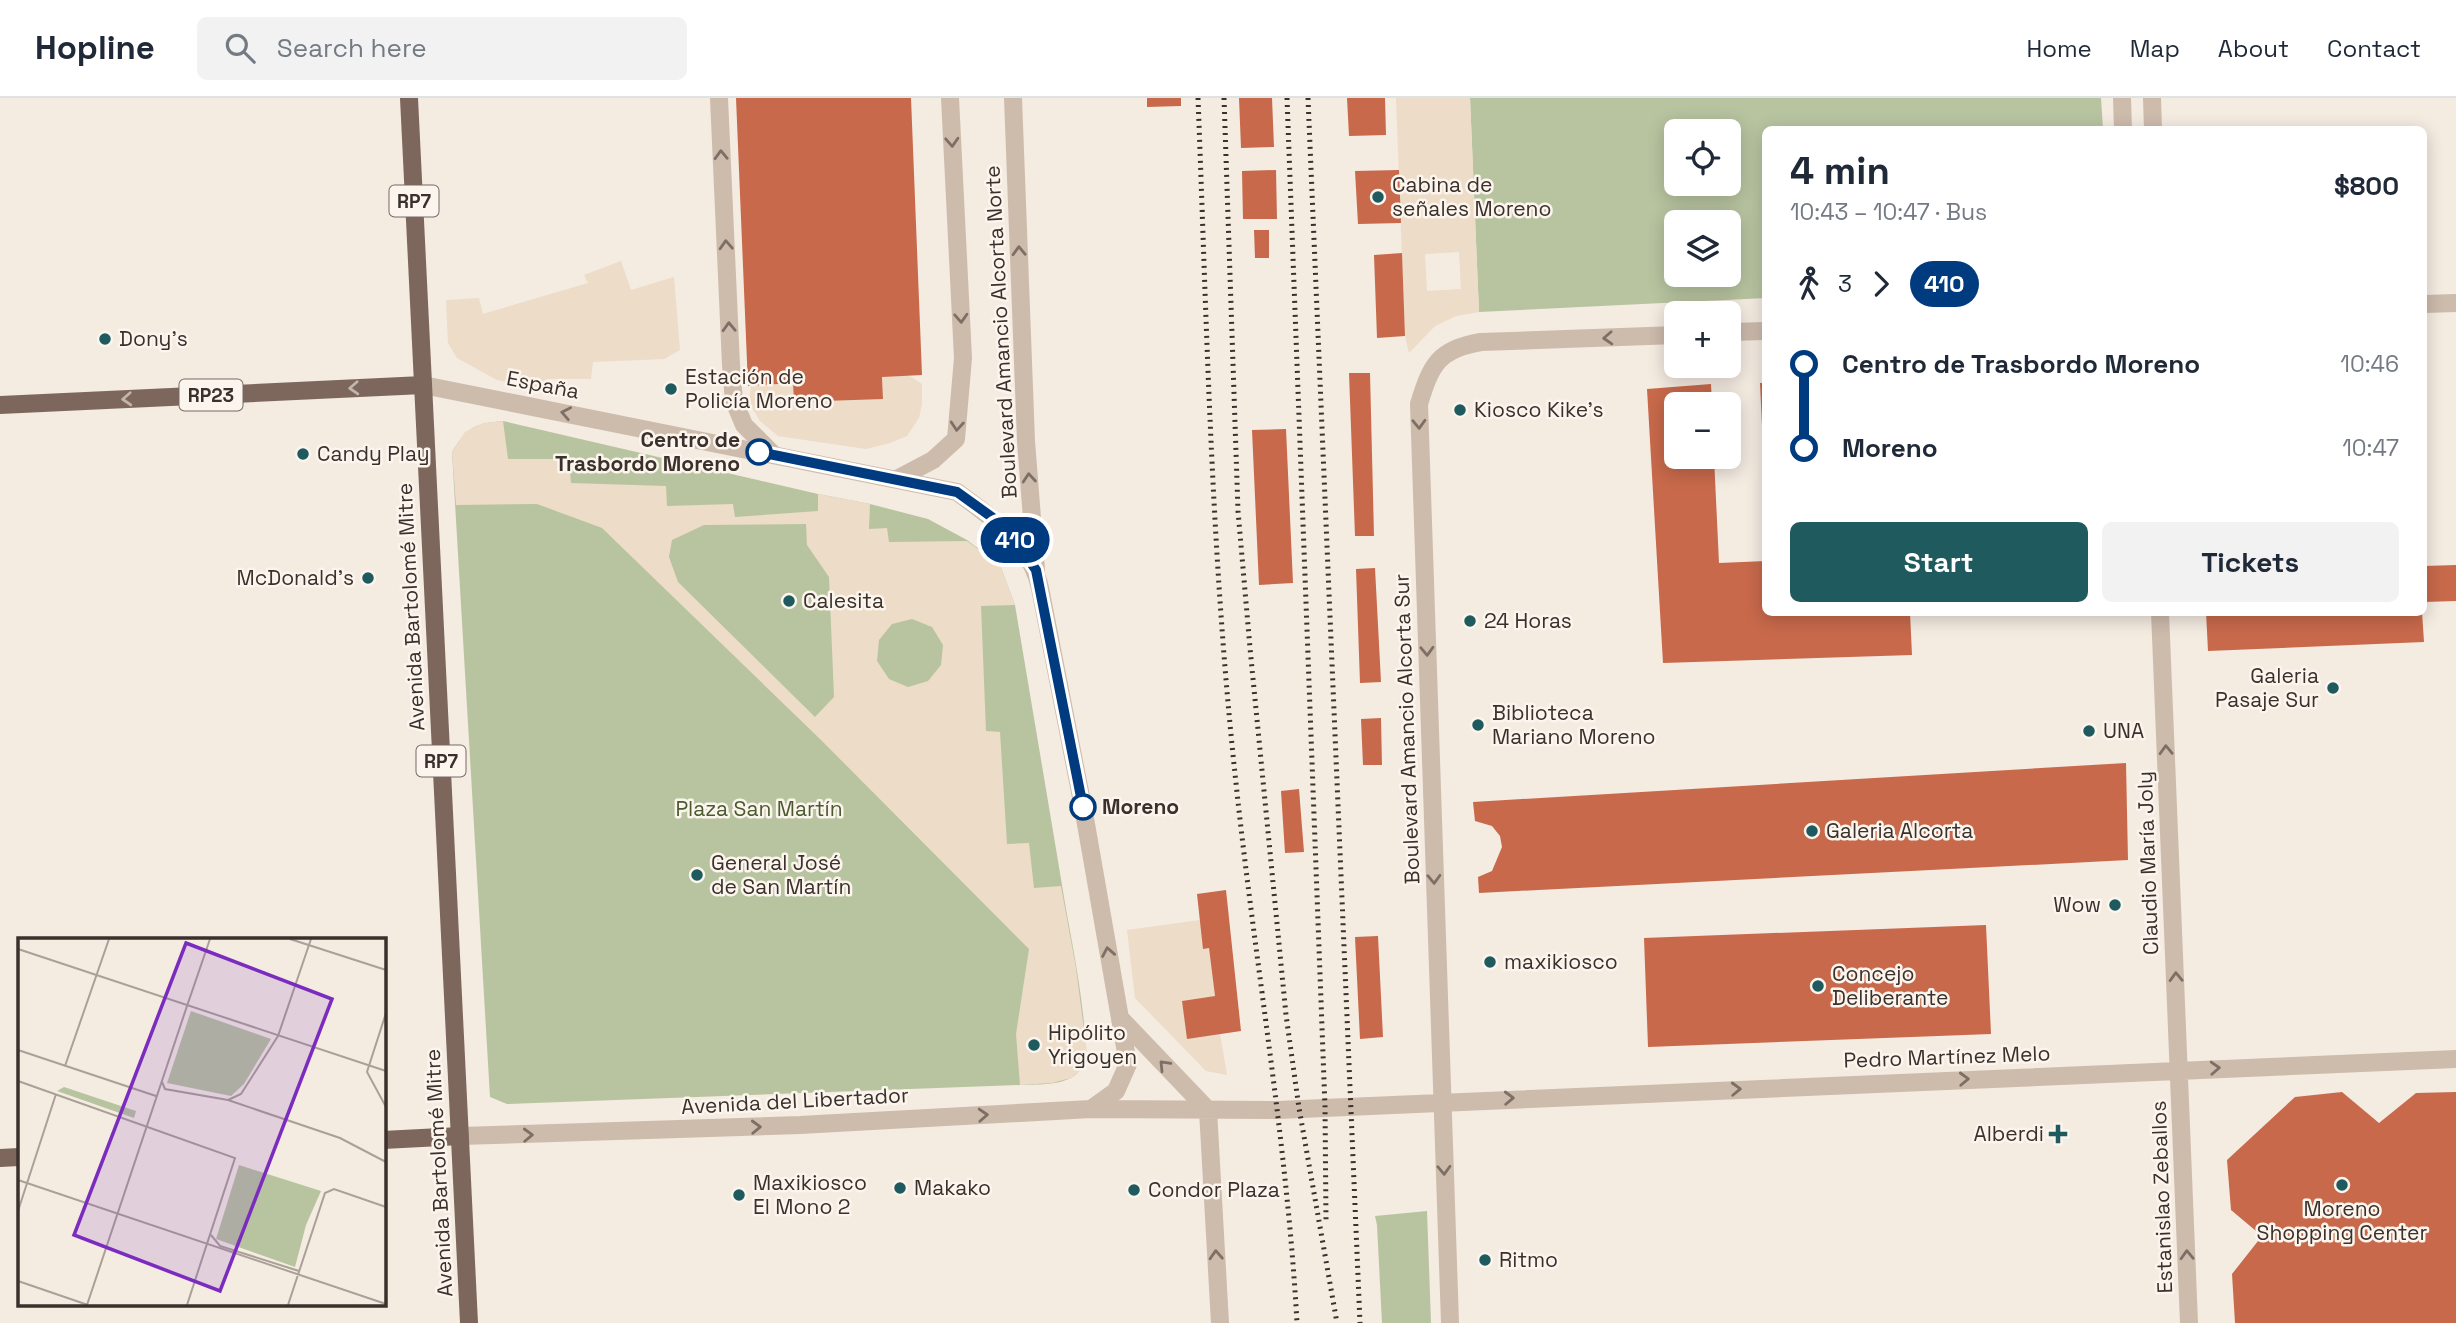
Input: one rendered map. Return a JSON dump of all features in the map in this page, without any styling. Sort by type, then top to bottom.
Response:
[{"type":"main road","name":"Avenida Bartolomé Mitre","points":[[409,98],[469,1323]]},
{"type":"main road","name":"España","points":[[0,405],[422,385]]},
{"type":"main road","name":"Avenida del Libertador","points":[[385,1140],[460,1136]]},
{"type":"main road","points":[[0,1158],[18,1157]]},
{"type":"street","points":[[719,98],[734,401],[744,425],[774,455]]},
{"type":"street","points":[[897,479],[933,460],[956,439],[963,358],[950,98]]},
{"type":"street","name":"Boulevard Amancio Alcorta Norte","points":[[1013,98],[1026,441],[1036,570],[1128,1064],[1116,1091],[1091,1109]]},
{"type":"street","points":[[2122,98],[2123,126]]},
{"type":"street","points":[[2152,98],[2153,126]]},
{"type":"street","points":[[2427,304],[2456,303]]},
{"type":"street","points":[[1741,332],[1762,331]]},
{"type":"street","name":"Boulevard Amancio Alcorta Sur","points":[[1450,1323],[1419,404],[1427,378],[1438,360],[1459,346],[1481,342],[1664,335]]},
{"type":"street","name":"España","points":[[422,385],[957,492],[1007,528],[1036,570]]},
{"type":"street","name":"Claudio María Joly","points":[[2160,616],[2180,1070]]},
{"type":"street","points":[[1121,1019],[1208,1110],[1220,1323]]},
{"type":"street","name":"Pedro Martínez Melo","points":[[1208,1110],[1278,1110],[2456,1059]]},
{"type":"street","name":"Estanislao Zeballos","points":[[2180,1070],[2189,1323]]},
{"type":"street","name":"Avenida del Libertador","points":[[460,1136],[800,1125],[1091,1109],[1208,1110]]},
{"type":"green space","points":[[1470,98],[2101,98],[2103,126],[1762,126],[1762,298],[1479,312]]},
{"type":"green space","name":"Plaza San Martín","points":[[503,421],[928,519],[967,540],[1000,565],[1015,605],[1080,990],[1085,1054],[1077,1073],[1063,1081],[1036,1085],[507,1104],[490,1097],[452,452],[472,428]]},
{"type":"green space","points":[[1427,1211],[1431,1323],[1382,1323],[1375,1216]]},
{"type":"shaded area","points":[[781,98],[794,402],[883,398],[879,294],[908,375],[922,384],[919,418],[907,436],[890,443],[866,449],[778,436],[760,421],[749,403]]},
{"type":"shaded area","points":[[1396,98],[1470,98],[1479,312],[1456,316],[1435,326],[1409,353],[1405,336]],"holes":[[[1459,252],[1461,289],[1427,291],[1425,254]]]},
{"type":"shaded area","points":[[621,261],[631,290],[674,277],[680,350],[664,359],[593,362],[591,379],[547,379],[546,389],[497,380],[457,358],[448,343],[446,300],[479,298],[483,314],[588,283],[584,275]]},
{"type":"shaded area","points":[[503,421],[508,459],[569,459],[571,483],[666,486],[667,506],[733,504],[735,517],[818,511],[818,494],[870,504],[869,529],[887,528],[889,542],[967,541],[1000,565],[1015,605],[981,606],[986,731],[1000,732],[1007,844],[1029,843],[1034,888],[1061,886],[1076,968],[1087,1053],[1082,1069],[1071,1078],[1052,1083],[1020,1085],[1016,1034],[1029,949],[821,740],[602,528],[537,504],[456,505],[452,452],[465,432],[483,423]],"holes":[[[806,524],[807,545],[829,577],[834,697],[815,717],[678,582],[669,557],[672,540],[704,525]],[[912,619],[932,627],[943,645],[941,665],[928,681],[908,687],[889,679],[877,661],[879,640],[892,624]]]},
{"type":"shaded area","points":[[1200,920],[1209,948],[1215,996],[1182,1001],[1187,1038],[1220,1034],[1227,1075],[1206,1071],[1135,998],[1127,930]]},
{"type":"building","points":[[736,98],[911,98],[922,375],[882,377],[883,399],[794,402],[793,383],[748,386]]},
{"type":"building","points":[[1147,98],[1181,98],[1181,106],[1147,107]]},
{"type":"building","points":[[1239,98],[1272,98],[1274,147],[1241,148]]},
{"type":"building","points":[[1347,98],[1385,98],[1386,135],[1349,136]]},
{"type":"building","points":[[1276,170],[1277,219],[1243,219],[1242,171]]},
{"type":"building","name":"Cabina de señales Moreno","points":[[1399,170],[1401,223],[1358,224],[1355,171]]},
{"type":"building","points":[[1254,230],[1269,230],[1269,258],[1255,258]]},
{"type":"building","points":[[1402,253],[1405,336],[1377,338],[1374,255]]},
{"type":"building","points":[[1349,373],[1370,373],[1374,536],[1355,536]]},
{"type":"building","points":[[1760,383],[1762,383],[1762,426]]},
{"type":"building","points":[[1711,384],[1711,392],[1664,392],[1664,469],[1715,469],[1719,563],[1762,561],[1762,616],[1910,616],[1912,655],[1663,663],[1647,389]]},
{"type":"building","points":[[1286,429],[1293,583],[1259,585],[1252,430]]},
{"type":"building","points":[[2456,565],[2456,601],[2427,602],[2427,566]]},
{"type":"building","points":[[1375,568],[1381,682],[1360,683],[1356,569]]},
{"type":"building","points":[[2206,616],[2422,616],[2424,642],[2208,651]]},
{"type":"building","points":[[1381,718],[1382,765],[1363,765],[1361,719]]},
{"type":"building","name":"Galeria Alcorta","points":[[2126,763],[2128,860],[1479,893],[1478,877],[1492,871],[1502,847],[1500,836],[1492,826],[1475,821],[1473,802]]},
{"type":"building","points":[[1299,789],[1304,852],[1285,853],[1281,791]]},
{"type":"building","points":[[1226,890],[1241,1031],[1187,1039],[1182,1001],[1215,996],[1209,948],[1203,949],[1197,894]]},
{"type":"building","name":"Concejo Deliberante","points":[[1986,925],[1991,1034],[1648,1047],[1644,938]]},
{"type":"building","points":[[1378,936],[1383,1037],[1360,1039],[1355,937]]},
{"type":"building","name":"Moreno Shopping Center","points":[[2342,1092],[2379,1123],[2416,1093],[2456,1092],[2456,1323],[2235,1323],[2232,1274],[2262,1236],[2231,1210],[2227,1160],[2295,1097]]},
{"type":"railway","points":[[1198,98],[1211,440],[1221,612],[1236,783],[1286,1188],[1297,1323]]},
{"type":"railway","points":[[1224,98],[1238,511],[1250,648],[1286,1015],[1299,1108],[1337,1323]]},
{"type":"railway","points":[[1287,98],[1325,1107],[1326,1220]]},
{"type":"railway","points":[[1308,98],[1360,1323]]},
{"type":"bus line","name":"410","points":[[759,452],[957,492],[1007,528],[1036,570],[1083,807]]},
{"type":"place","name":"Cabina de señales Moreno","points":[[1378,197]]},
{"type":"place","name":"Dony's","points":[[105,339]]},
{"type":"place","name":"Estación de Policía Moreno","points":[[671,389]]},
{"type":"place","name":"Kiosco Kike's","points":[[1460,410]]},
{"type":"place","name":"Centro de Trasbordo Moreno","points":[[759,452]]},
{"type":"place","name":"Candy Play","points":[[303,454]]},
{"type":"place","name":"McDonald's","points":[[368,578]]},
{"type":"place","name":"Calesita","points":[[789,601]]},
{"type":"place","name":"24 Horas","points":[[1470,621]]},
{"type":"place","name":"Galeria Pasaje Sur","points":[[2333,688]]},
{"type":"place","name":"Biblioteca Mariano Moreno","points":[[1478,725]]},
{"type":"place","name":"UNA","points":[[2089,731]]},
{"type":"place","name":"Moreno","points":[[1083,807]]},
{"type":"place","name":"Galeria Alcorta","points":[[1812,831]]},
{"type":"place","name":"General José de San Martín","points":[[697,875]]},
{"type":"place","name":"Wow","points":[[2115,905]]},
{"type":"place","name":"maxikiosco","points":[[1490,962]]},
{"type":"place","name":"Concejo Deliberante","points":[[1818,986]]},
{"type":"place","name":"Hipólito Yrigoyen","points":[[1034,1045]]},
{"type":"place","name":"Alberdi","points":[[2058,1134]]},
{"type":"place","name":"Moreno Shopping Center","points":[[2342,1185]]},
{"type":"place","name":"Makako","points":[[900,1188]]},
{"type":"place","name":"Condor Plaza","points":[[1134,1190]]},
{"type":"place","name":"Maxikiosco El Mono 2","points":[[739,1195]]},
{"type":"place","name":"Ritmo","points":[[1485,1260]]}]
